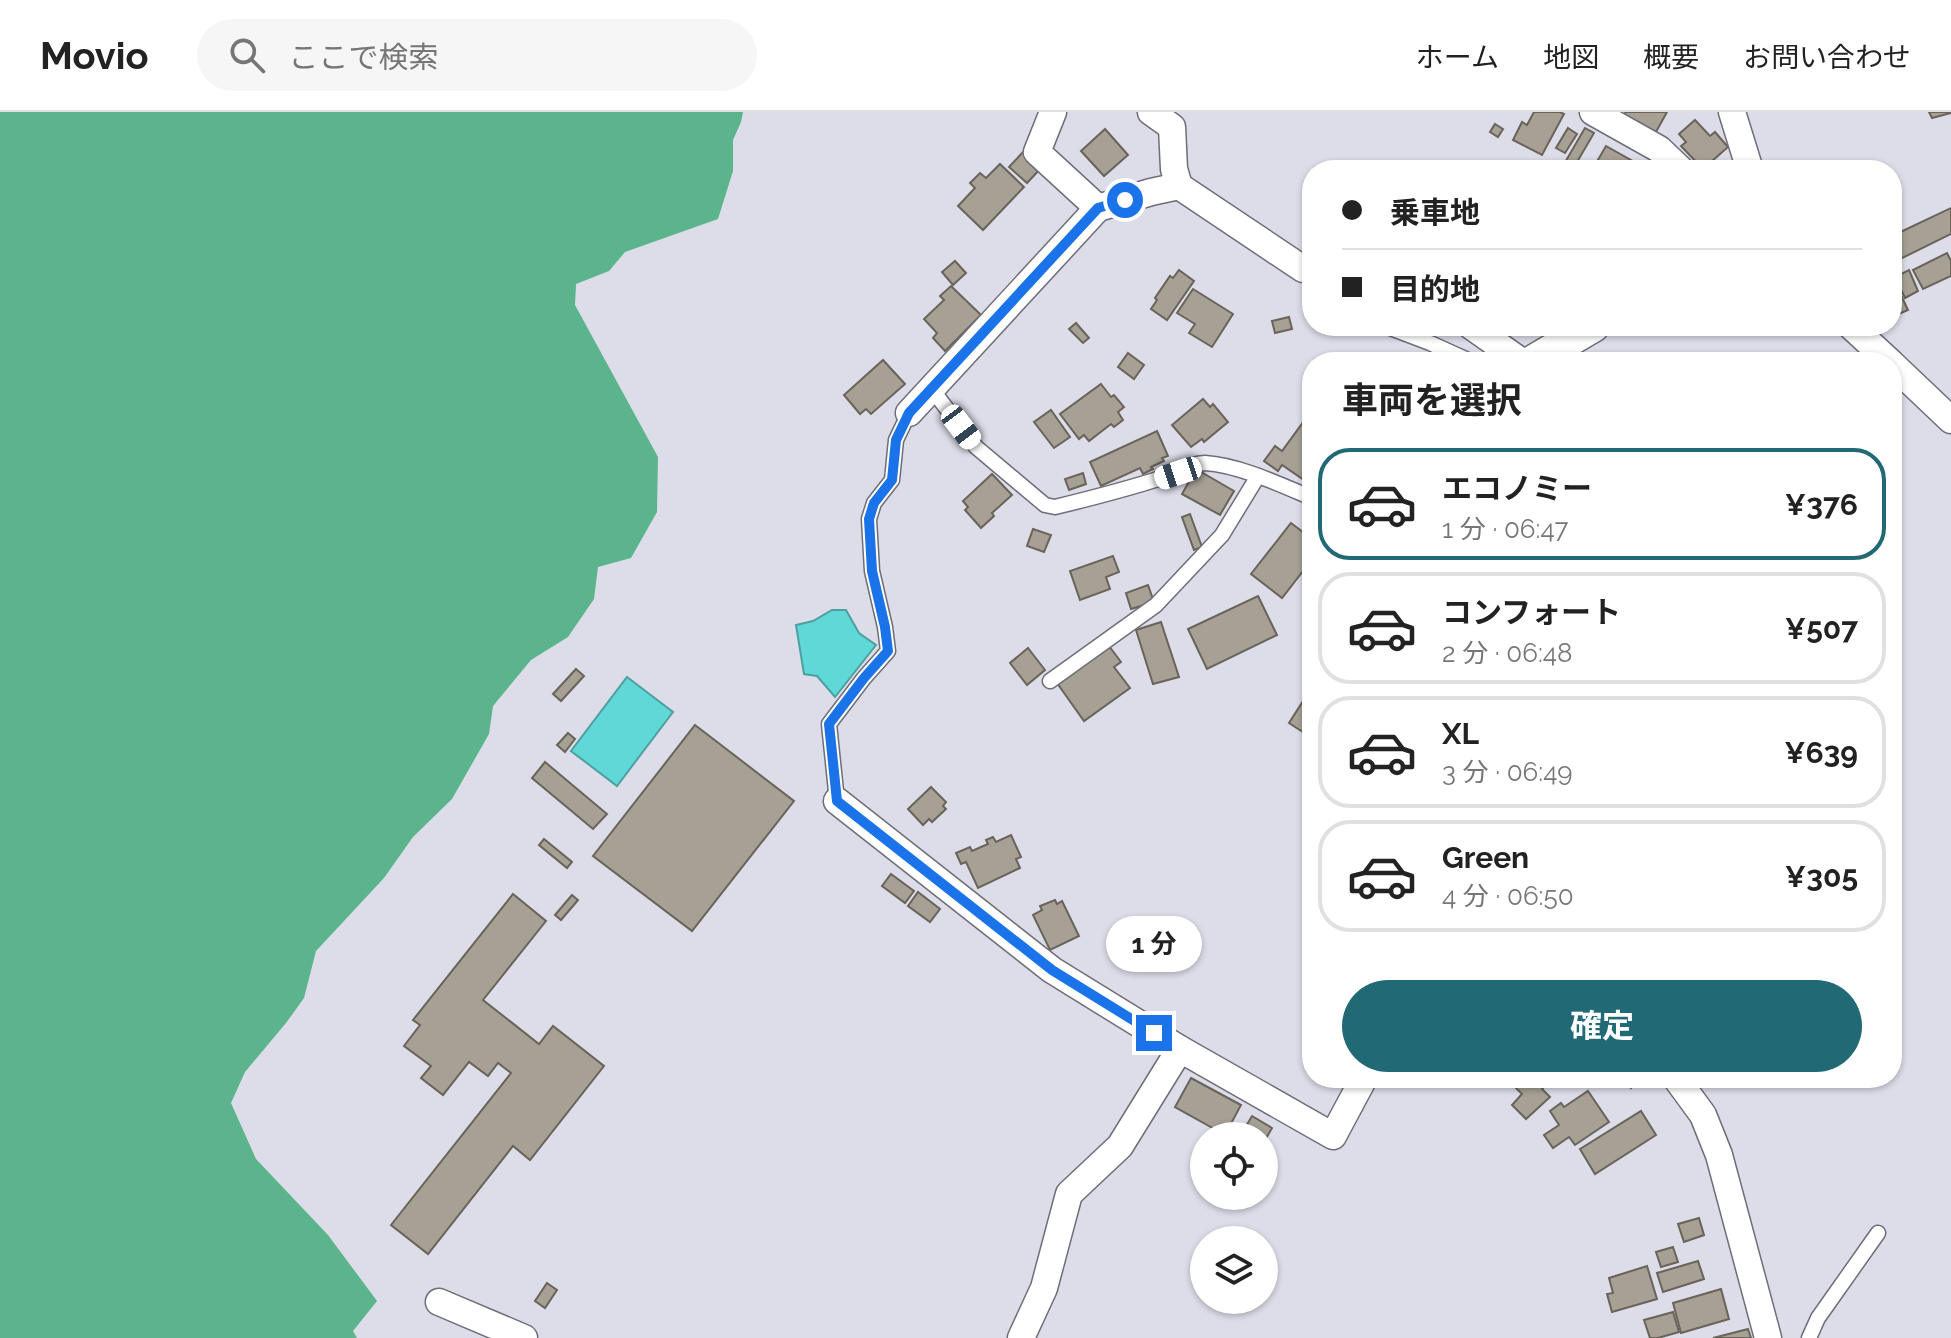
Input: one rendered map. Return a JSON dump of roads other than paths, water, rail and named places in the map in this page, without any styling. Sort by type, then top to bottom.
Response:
[{"type":"street","points":[[1053,112],[1037,152],[1098,208]]},
{"type":"street","points":[[1151,112],[1172,127],[1174,169],[1179,186],[1302,268]]},
{"type":"street","points":[[1593,112],[1659,149],[1671,160]]},
{"type":"street","points":[[1732,112],[1747,160]]},
{"type":"street","points":[[909,413],[1098,208],[1179,186]]},
{"type":"street","points":[[1485,336],[1508,352]]},
{"type":"street","points":[[1549,352],[1576,336]]},
{"type":"street","points":[[1862,336],[1879,352]]},
{"type":"street","points":[[1902,369],[1941,392],[1951,420]]},
{"type":"street","points":[[837,801],[1052,970],[1180,1049],[1333,1136],[1359,1088]]},
{"type":"street","points":[[1021,1338],[1044,1288],[1069,1194],[1120,1146],[1180,1049]]},
{"type":"street","points":[[1683,1088],[1703,1115],[1719,1155],[1768,1338]]},
{"type":"street","points":[[439,1302],[524,1338]]},
{"type":"lane","points":[[1411,336],[1450,352]]},
{"type":"lane","points":[[931,388],[976,447],[1045,505],[1055,507],[1124,490],[1204,463],[1258,476],[1302,494]]},
{"type":"lane","points":[[837,801],[829,724],[888,651],[872,571],[869,519],[874,503],[892,480],[896,440],[909,413]]},
{"type":"lane","points":[[1050,681],[1156,605],[1222,535],[1258,476]]},
{"type":"lane","points":[[1809,1338],[1818,1318],[1878,1233]]},
{"type":"water","points":[[832,610],[846,610],[859,633],[876,645],[835,697],[817,676],[804,674],[796,625],[813,621]]},
{"type":"water","points":[[627,677],[673,712],[617,786],[571,751]]}]
